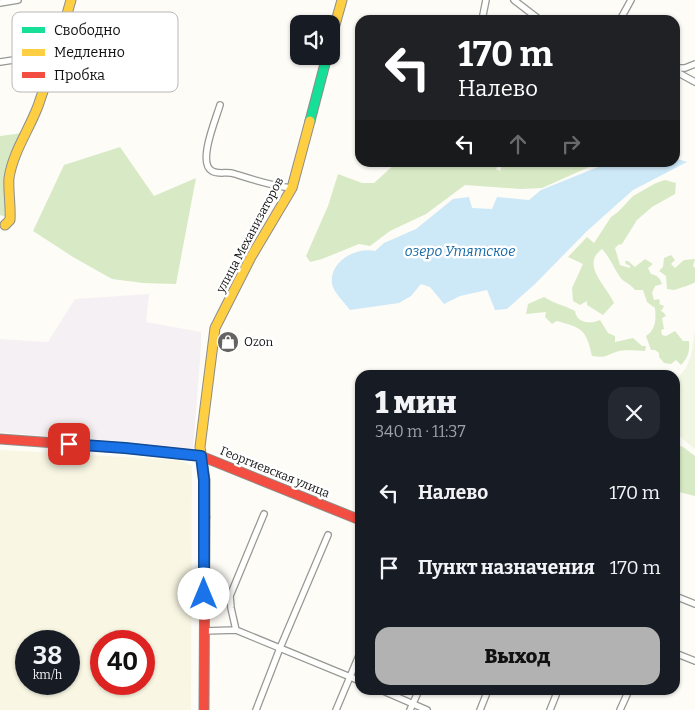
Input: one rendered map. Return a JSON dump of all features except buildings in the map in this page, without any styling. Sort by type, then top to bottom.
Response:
[{"type":"street","points":[[0,3],[18,0]]},
{"type":"street","points":[[338,15],[342,0]]},
{"type":"street","points":[[483,15],[486,0]]},
{"type":"street","points":[[514,0],[534,15]]},
{"type":"street","points":[[623,15],[631,0]]},
{"type":"street","points":[[680,68],[695,64]]},
{"type":"street","name":"улица Механизаторов","points":[[204,710],[204,480],[200,447],[215,328],[236,289],[250,256],[292,188],[325,65]]},
{"type":"street","points":[[680,72],[695,82]]},
{"type":"street","points":[[5,224],[10,220],[9,179],[14,159],[43,92]]},
{"type":"street","points":[[220,105],[205,154],[206,165],[209,170],[215,173],[232,173],[272,186],[292,188]]},
{"type":"street","name":"Георгиевская улица","points":[[0,439],[125,448],[201,456],[355,518]]},
{"type":"street","points":[[236,630],[230,596],[264,514]]},
{"type":"street","points":[[256,710],[328,535]]},
{"type":"street","points":[[680,598],[695,604]]},
{"type":"street","points":[[204,632],[236,630],[355,678]]},
{"type":"street","points":[[680,655],[695,661]]},
{"type":"street","points":[[336,710],[355,664]]},
{"type":"street","points":[[390,695],[412,707],[427,710]]},
{"type":"street","points":[[412,707],[417,695]]},
{"type":"street","points":[[480,710],[486,695]]},
{"type":"street","points":[[550,710],[556,695]]},
{"type":"street","points":[[620,710],[626,695]]},
{"type":"shaded area","points":[[149,294],[146,322],[201,332],[193,450],[0,432],[0,339],[48,342],[75,299]]},
{"type":"shaded area","points":[[0,450],[180,460],[192,466],[191,710],[0,710]]},
{"type":"green space","points":[[23,133],[12,154],[8,174],[9,218],[0,215],[0,136]]},
{"type":"green space","points":[[120,147],[154,196],[196,178],[176,284],[143,283],[112,279],[33,231],[64,165]]},
{"type":"green space","points":[[392,167],[497,167],[496,169],[500,171],[502,167],[589,167],[542,188],[521,189],[465,185],[426,214],[390,231],[370,246],[359,244],[310,262],[306,256],[328,206],[338,174],[362,183],[374,183]]},
{"type":"green space","points":[[665,180],[676,183],[675,194],[652,207],[637,220],[622,244],[615,248],[620,265],[630,268],[625,261],[628,261],[635,267],[645,259],[653,264],[648,268],[651,274],[658,277],[662,284],[655,286],[652,293],[654,300],[659,299],[659,304],[664,306],[660,310],[666,316],[662,318],[664,329],[661,330],[662,335],[666,336],[675,331],[683,341],[689,341],[688,354],[681,365],[676,360],[671,364],[664,363],[659,357],[659,353],[651,350],[646,336],[655,324],[655,308],[647,302],[643,290],[635,290],[621,279],[602,249],[596,255],[594,269],[614,303],[603,315],[587,305],[587,301],[580,305],[573,301],[572,288],[583,264],[568,257],[587,237],[594,243],[611,217],[633,196]]},
{"type":"green space","points":[[671,255],[675,260],[671,264],[675,268],[684,260],[695,259],[693,266],[695,268],[695,282],[674,290],[667,289],[666,276],[659,271],[663,267],[664,258]]},
{"type":"green space","points":[[544,297],[575,311],[581,321],[593,322],[600,320],[608,333],[615,336],[615,342],[633,338],[642,346],[646,346],[645,351],[623,351],[603,357],[592,356],[588,340],[582,331],[557,321],[552,324],[545,317],[546,312],[526,314],[528,304]]},
{"type":"green space","points":[[695,331],[695,449],[680,436],[680,376],[686,368],[691,356]]},
{"type":"green space","points":[[680,446],[695,456],[695,496],[680,492]]},
{"type":"water","name":"озеро Утятское","points":[[680,160],[687,162],[680,166]]},
{"type":"water","name":"озеро Утятское","points":[[598,167],[677,167],[633,190],[587,231],[535,284],[507,309],[495,310],[487,290],[460,296],[444,304],[430,287],[421,284],[411,296],[399,303],[350,310],[333,287],[332,276],[339,262],[345,257],[360,251],[375,251],[384,243],[416,229],[453,199],[469,197],[472,208],[492,209],[497,197],[529,200],[541,190]]},
{"type":"traffic: fast","points":[[310,121],[325,65]]},
{"type":"traffic: slow","points":[[67,12],[71,0]]},
{"type":"traffic: slow","points":[[338,15],[342,0]]},
{"type":"traffic: slow","points":[[5,225],[10,220],[9,178],[11,168],[43,92]]},
{"type":"traffic: slow","points":[[205,517],[205,480],[200,447],[215,328],[251,257],[292,188],[310,121]]},
{"type":"traffic: jam","points":[[0,439],[125,448],[201,456],[355,518]]},
{"type":"traffic: jam","points":[[204,710],[205,517]]},
{"type":"place","name":"Ozon","points":[[228,342]]},
{"type":"route","points":[[69,444],[201,456],[204,480],[204,594]]}]
